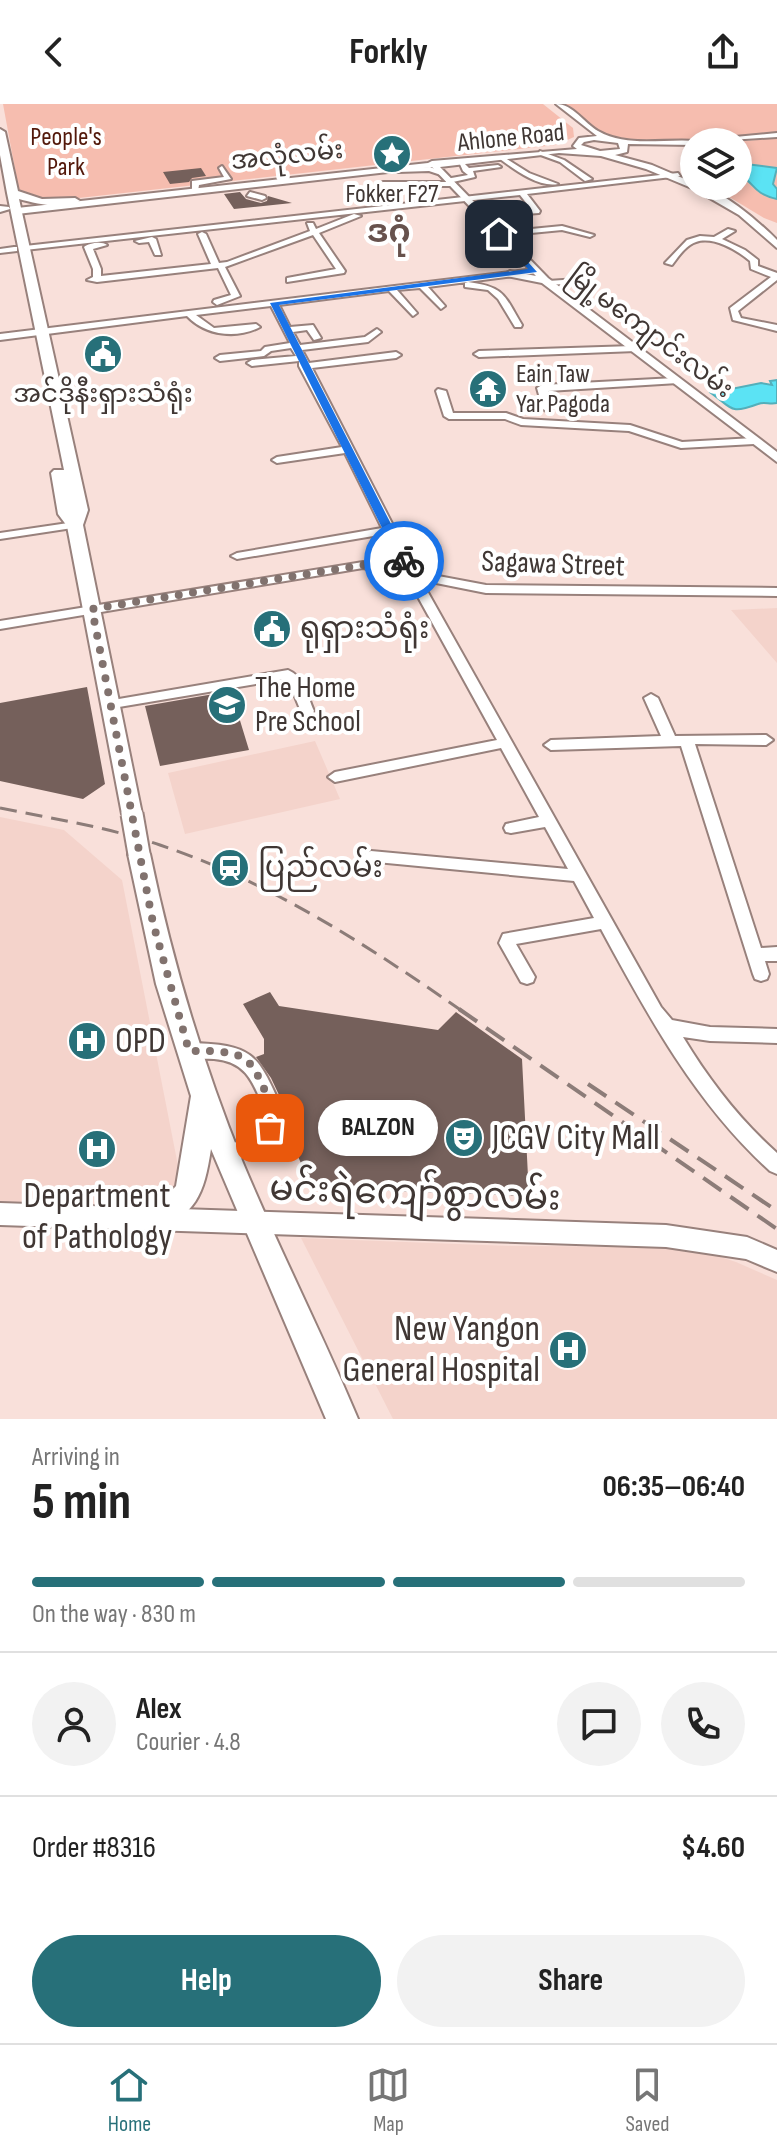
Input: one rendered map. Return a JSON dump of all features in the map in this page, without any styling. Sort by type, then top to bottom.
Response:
[{"type":"highway","points":[[0,132],[4,187],[37,332],[66,514],[75,525],[162,962],[204,1097],[255,1223],[342,1419]]},
{"type":"highway","points":[[4,187],[41,202],[70,203]]},
{"type":"highway","points":[[20,226],[40,213],[70,203]]},
{"type":"highway","points":[[8,210],[20,226],[20,249]]},
{"type":"highway","points":[[152,1219],[169,1211],[185,1196],[193,1171],[204,1097]]},
{"type":"main road","points":[[548,104],[674,176],[750,214]]},
{"type":"main road","points":[[560,104],[583,136],[577,146],[590,152]]},
{"type":"main road","points":[[752,138],[777,136]]},
{"type":"main road","points":[[752,139],[777,136]]},
{"type":"main road","name":"အလုံလမ်း","points":[[94,201],[436,167],[608,138]]},
{"type":"main road","points":[[603,154],[623,147],[680,145]]},
{"type":"main road","name":"Ahlone Road","points":[[436,167],[500,163],[540,153],[603,154]]},
{"type":"main road","points":[[603,154],[680,178]]},
{"type":"main road","name":"အလုံလမ်း","points":[[8,210],[436,167]]},
{"type":"main road","name":"မြို့မကျောင်းလမ်း","points":[[436,167],[543,275],[633,349],[777,458]]},
{"type":"main road","points":[[728,200],[750,214],[776,239]]},
{"type":"main road","points":[[510,274],[524,269],[543,275]]},
{"type":"main road","points":[[510,274],[543,275]]},
{"type":"main road","name":"မင်းရဲကျော်စွာလမ်း","points":[[0,1214],[666,1236],[747,1248],[777,1261]]},
{"type":"street","points":[[540,153],[562,161],[588,179]]},
{"type":"street","points":[[500,163],[554,184]]},
{"type":"street","points":[[383,184],[451,182],[471,178],[463,166]]},
{"type":"street","points":[[195,189],[195,183],[229,178],[222,168]]},
{"type":"street","points":[[0,251],[674,176]]},
{"type":"street","points":[[493,227],[490,216],[494,214],[536,211],[522,193]]},
{"type":"street","points":[[250,194],[262,198]]},
{"type":"street","points":[[290,280],[341,271],[315,231],[307,223],[88,247],[97,269],[94,280],[218,266],[315,231],[368,210]]},
{"type":"street","points":[[562,228],[586,222]]},
{"type":"street","points":[[493,227],[512,226]]},
{"type":"street","points":[[493,227],[562,228],[590,235]]},
{"type":"street","points":[[713,241],[731,231]]},
{"type":"street","points":[[115,314],[233,299],[236,296],[202,234]]},
{"type":"street","points":[[152,239],[158,253]]},
{"type":"street","points":[[669,263],[692,240],[713,241],[745,251],[754,260],[754,267],[777,276],[733,310],[733,317],[777,328]]},
{"type":"street","points":[[77,255],[91,253]]},
{"type":"street","points":[[0,337],[510,274]]},
{"type":"street","points":[[543,275],[578,281]]},
{"type":"street","points":[[461,281],[471,287],[490,288],[501,297],[518,325]]},
{"type":"street","points":[[422,285],[441,306]]},
{"type":"street","points":[[764,285],[777,288]]},
{"type":"street","points":[[391,289],[413,313]]},
{"type":"street","points":[[274,303],[400,553],[655,1012],[669,1027],[696,1074],[722,1109],[777,1165]]},
{"type":"street","points":[[190,314],[211,332],[258,330],[251,315]]},
{"type":"street","points":[[285,327],[304,322]]},
{"type":"street","points":[[285,327],[310,327],[317,338]]},
{"type":"street","points":[[252,363],[366,340],[377,332]]},
{"type":"street","points":[[220,358],[264,353],[268,349],[298,354],[396,355]]},
{"type":"street","points":[[479,354],[633,349]]},
{"type":"street","points":[[577,402],[547,406],[542,388],[644,387],[675,381]]},
{"type":"street","points":[[441,391],[448,415],[451,416],[506,416],[521,422],[630,428],[681,445],[754,441]]},
{"type":"street","points":[[277,460],[346,450]]},
{"type":"street","points":[[0,536],[75,525]]},
{"type":"street","points":[[237,556],[388,530]]},
{"type":"street","points":[[363,565],[400,553]]},
{"type":"street","name":"Sagawa Street","points":[[0,625],[363,565],[411,573],[440,583],[486,589],[777,592]]},
{"type":"street","points":[[113,704],[288,674],[295,680],[307,711]]},
{"type":"street","points":[[651,698],[670,740]]},
{"type":"street","points":[[551,745],[687,742],[695,739],[766,740]]},
{"type":"street","points":[[687,742],[761,974]]},
{"type":"street","points":[[335,777],[505,743]]},
{"type":"street","points":[[511,828],[548,821]]},
{"type":"street","points":[[371,857],[580,876]]},
{"type":"street","points":[[527,977],[507,943],[509,939],[605,922]]},
{"type":"street","points":[[755,955],[777,954]]},
{"type":"street","points":[[669,1027],[710,1034],[777,1036]]},
{"type":"street","points":[[189,1051],[234,1052],[250,1061],[276,1115],[270,1128],[251,1145],[229,1158]]},
{"type":"shaded area","points":[[777,608],[777,663],[731,610]]},
{"type":"shaded area","points":[[315,741],[340,799],[185,834],[168,773]]},
{"type":"shaded area","points":[[0,817],[64,830],[122,880],[182,1186],[150,1210],[0,1204]]},
{"type":"shaded area","name":"New Yangon General Hospital","points":[[301,1238],[512,1246],[690,1247],[736,1262],[777,1280],[777,1419],[393,1419]]},
{"type":"green space","name":"People's Park","points":[[3,104],[543,104],[573,128],[574,137],[556,145],[52,201],[30,198],[19,191]]},
{"type":"green space","points":[[563,104],[777,104],[777,132],[752,135],[752,128],[680,128],[680,141],[640,142],[603,134]]},
{"type":"green space","points":[[777,138],[777,223],[734,200],[752,200],[752,140]]},
{"type":"water","points":[[752,165],[777,168],[773,184],[777,189],[777,199],[752,185]]},
{"type":"water","points":[[777,380],[777,403],[733,409],[711,393],[761,383],[772,385],[770,381]]},
{"type":"building","points":[[201,168],[206,176],[170,184],[163,172]]},
{"type":"building","points":[[240,192],[246,199],[261,203],[267,201],[268,196],[292,203],[234,209],[224,194]]},
{"type":"building","points":[[87,687],[105,784],[83,799],[0,781],[0,703]]},
{"type":"building","points":[[231,691],[249,750],[160,766],[145,706]]},
{"type":"building","points":[[270,992],[279,1006],[438,1030],[456,1012],[522,1059],[529,1196],[312,1188],[284,1125],[288,1114],[271,1078],[256,1057],[264,1054],[264,1039],[243,1004]]},
{"type":"railway","points":[[0,808],[140,839],[240,877],[354,939],[462,1011]]},
{"type":"railway","points":[[459,1009],[777,1229]]},
{"type":"railway","points":[[588,1084],[777,1211]]},
{"type":"way so far","points":[[270,1128],[276,1115],[250,1061],[234,1052],[189,1051],[173,1004],[153,923],[113,704],[92,609],[363,565],[411,573],[404,561]]},
{"type":"place","name":"Fokker F27","points":[[392,154]]},
{"type":"place","name":"အင်ဒိုနီးရှားသံရုံး","points":[[103,354]]},
{"type":"place","name":"Eain Taw Yar Pagoda","points":[[488,389]]},
{"type":"place","name":"ရုရှားသံရုံး","points":[[272,629]]},
{"type":"place","name":"The Home Pre School","points":[[227,705]]},
{"type":"place","name":"ပြည်လမ်း","points":[[230,868]]},
{"type":"place","name":"OPD","points":[[87,1041]]},
{"type":"place","name":"BALZON","points":[[270,1128]]},
{"type":"place","name":"JCGV City Mall","points":[[464,1138]]},
{"type":"place","name":"Department of Pathology","points":[[97,1149]]},
{"type":"place","name":"New Yangon General Hospital","points":[[568,1350]]},
{"type":"district","name":"ဒဂုံ","points":[[389,232]]},
{"type":"route","points":[[404,561],[312,384],[274,303],[534,271],[499,234]]}]
